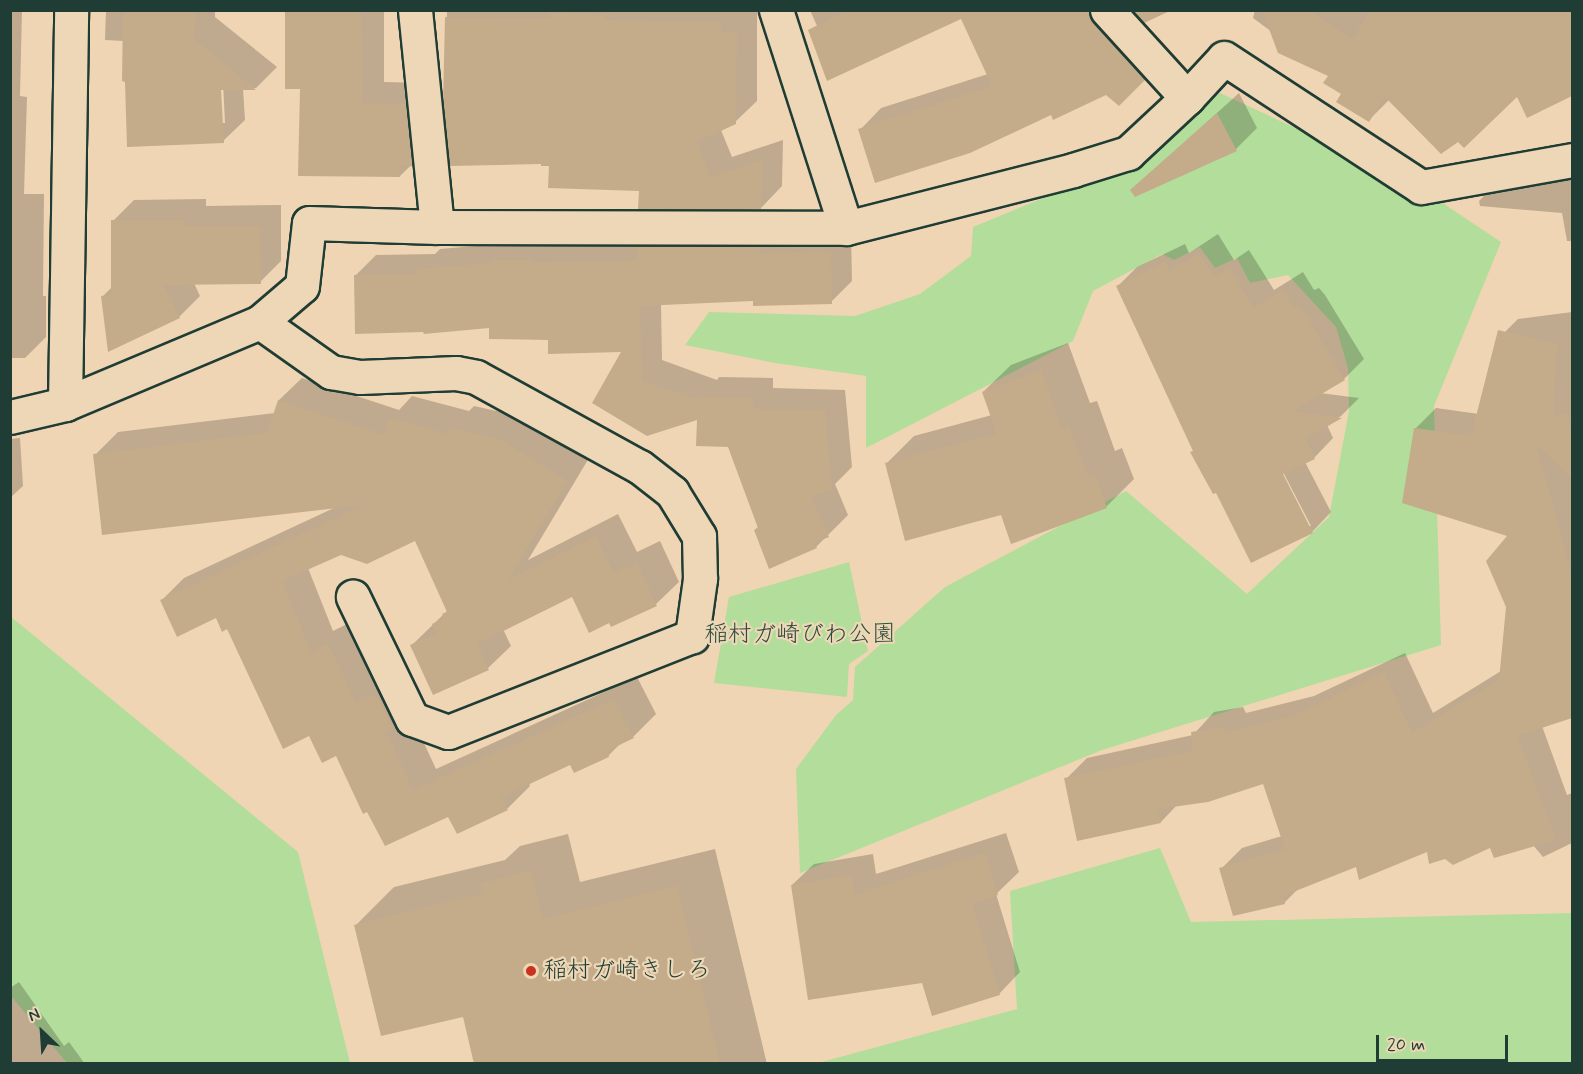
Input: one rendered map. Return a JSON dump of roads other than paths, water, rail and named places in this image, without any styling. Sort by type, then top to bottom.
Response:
[{"type":"street","points":[[65,404],[71,10]]},
{"type":"street","points":[[415,10],[437,227]]},
{"type":"street","points":[[776,10],[846,228]]},
{"type":"street","points":[[1107,10],[1187,98]]},
{"type":"street","points":[[10,417],[65,404],[260,322],[302,286],[309,223],[437,227],[846,228],[1073,170],[1128,153],[1187,98],[1224,58],[1421,187],[1572,160]]},
{"type":"street","points":[[260,322],[331,372],[360,377],[456,373],[476,377],[640,467],[672,492],[699,536],[700,579],[692,636],[448,732],[412,719],[353,597]]},
{"type":"place","name":"稲村ガ崎きしろ","points":[[531,971]]},
{"type":"park label","name":"稲村ガ崎びわ公園","points":[[800,635]]}]
